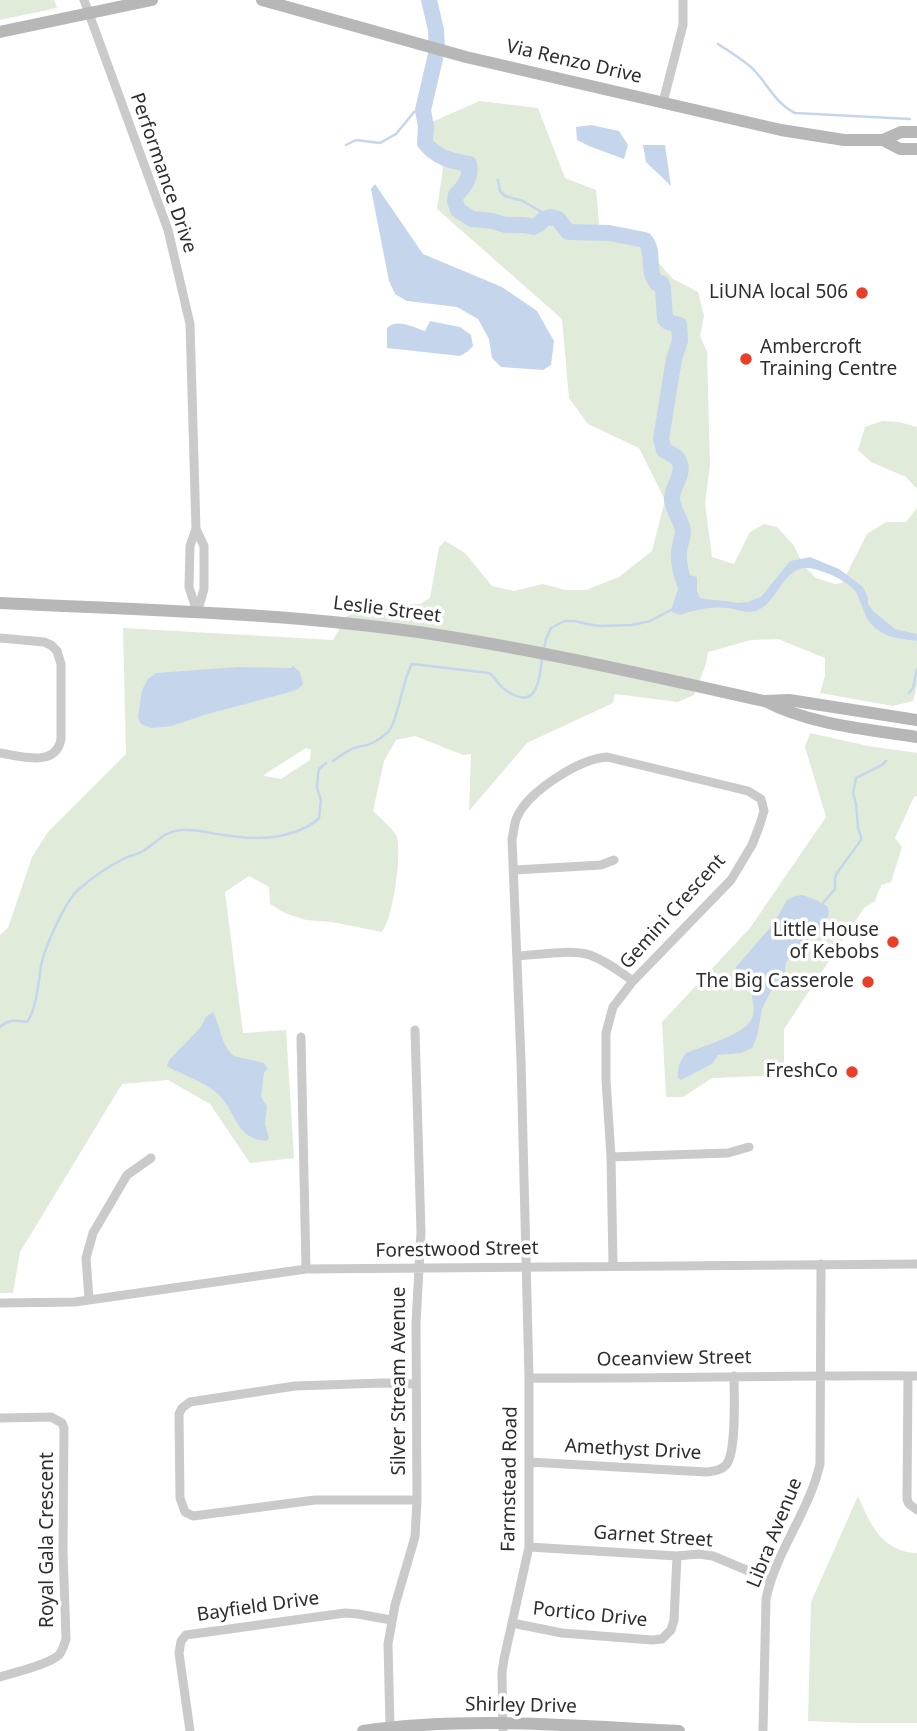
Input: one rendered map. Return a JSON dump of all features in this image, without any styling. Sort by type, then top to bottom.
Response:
[{"type":"street","name":"Performance Drive","points":[[84,0],[168,230],[190,324],[196,529],[190,546],[189,587],[197,613]]},
{"type":"street","points":[[0,32],[152,0]]},
{"type":"street","name":"Via Renzo Drive","points":[[262,0],[466,57],[781,130],[844,140],[883,140],[901,132],[917,132]]},
{"type":"street","points":[[663,102],[683,25],[683,0]]},
{"type":"street","name":"Via Renzo Drive","points":[[883,140],[900,149],[917,149]]},
{"type":"street","name":"Performance Drive","points":[[196,529],[204,546],[204,589],[197,613]]},
{"type":"street","name":"Leslie Street","points":[[0,603],[352,624],[436,635],[562,657],[764,701],[786,712],[824,721],[917,737]]},
{"type":"street","points":[[0,638],[44,642],[55,647],[60,657],[61,739],[55,753],[47,758],[0,753]]},
{"type":"street","name":"Leslie Street","points":[[764,701],[789,700],[917,720]]},
{"type":"street","name":"Gemini Crescent","points":[[526,1267],[512,839],[516,818],[529,800],[555,779],[581,764],[613,757],[748,791],[761,799],[764,811],[752,845],[731,880],[633,981],[613,1007],[606,1033],[613,1265]]},
{"type":"street","points":[[514,870],[601,865],[614,860]]},
{"type":"street","points":[[517,956],[573,952],[587,954],[604,961],[633,981]]},
{"type":"street","name":"Silver Stream Avenue","points":[[390,1727],[388,1644],[391,1620],[415,1537],[418,1500],[415,1384],[421,1232],[415,1030]]},
{"type":"street","points":[[301,1037],[306,1269]]},
{"type":"street","points":[[611,1157],[728,1153],[749,1147]]},
{"type":"street","points":[[89,1299],[86,1258],[93,1233],[127,1175],[151,1158]]},
{"type":"street","name":"Libra Avenue","points":[[763,1731],[764,1625],[770,1580],[816,1481],[820,1464],[821,1264]]},
{"type":"street","name":"Forestwood Street","points":[[0,1303],[75,1301],[306,1269],[917,1264]]},
{"type":"street","name":"Farmstead Road","points":[[503,1727],[502,1672],[529,1547],[526,1267]]},
{"type":"street","name":"Amethyst Drive","points":[[529,1462],[706,1472],[719,1470],[729,1461],[733,1446],[734,1376]]},
{"type":"street","points":[[913,1376],[907,1499],[917,1510]]},
{"type":"street","name":"Oceanview Street","points":[[529,1378],[913,1376]]},
{"type":"street","points":[[415,1384],[295,1386],[190,1402],[179,1414],[180,1498],[185,1512],[193,1516],[315,1500],[418,1500]]},
{"type":"street","name":"Royal Gala Crescent","points":[[0,1418],[51,1417],[62,1423],[64,1428],[63,1550],[66,1639],[58,1655],[49,1662],[0,1677]]},
{"type":"street","name":"Garnet Street","points":[[529,1547],[713,1556],[770,1580]]},
{"type":"street","name":"Portico Drive","points":[[512,1623],[562,1633],[662,1639],[671,1630],[674,1620],[677,1556]]},
{"type":"street","name":"Bayfield Drive","points":[[190,1731],[179,1653],[181,1640],[186,1635],[345,1613],[391,1620]]},
{"type":"street","name":"Shirley Drive","points":[[363,1731],[422,1725],[679,1731]]},
{"type":"green space","points":[[0,0],[54,0],[57,8],[0,20]]},
{"type":"green space","points":[[480,101],[538,108],[565,178],[596,190],[600,234],[641,243],[673,279],[698,292],[704,316],[700,336],[707,352],[710,465],[705,503],[712,557],[734,564],[750,532],[764,524],[777,527],[794,546],[804,566],[816,578],[835,584],[842,583],[867,534],[886,522],[906,522],[917,508],[917,686],[913,701],[893,706],[820,693],[825,676],[825,658],[778,639],[751,640],[708,652],[694,695],[678,702],[615,694],[613,703],[527,743],[469,811],[471,754],[463,755],[415,736],[396,740],[384,761],[373,811],[394,832],[398,843],[398,869],[393,900],[382,932],[306,920],[285,913],[270,904],[269,887],[249,876],[225,892],[243,1033],[286,1030],[294,1158],[250,1163],[210,1104],[168,1080],[122,1084],[20,1252],[13,1293],[0,1293],[0,935],[8,928],[32,857],[48,832],[126,754],[123,628],[333,640],[347,616],[390,604],[420,604],[430,598],[439,547],[445,541],[465,553],[492,586],[514,591],[543,584],[565,590],[586,590],[619,577],[652,551],[665,500],[639,448],[588,424],[569,398],[562,319],[437,209],[443,168],[427,124]],"holes":[[[306,748],[311,750],[310,760],[281,779],[264,776]]]},
{"type":"green space","points":[[882,421],[917,427],[917,489],[906,477],[871,462],[858,450],[865,427]]},
{"type":"green space","points":[[810,733],[868,746],[917,753],[917,796],[914,797],[895,838],[902,847],[891,882],[881,885],[875,901],[864,908],[784,1029],[784,1075],[712,1078],[683,1097],[666,1097],[662,1022],[750,928],[826,817],[805,747]]},
{"type":"green space","points":[[858,1496],[867,1517],[886,1542],[895,1548],[917,1553],[917,1723],[808,1721],[811,1602]]},
{"type":"water","points":[[591,125],[619,131],[628,145],[624,159],[577,140],[576,127]]},
{"type":"water","points":[[643,145],[665,145],[671,186],[646,162]]},
{"type":"water","points":[[375,184],[423,254],[502,287],[537,311],[554,341],[551,365],[543,370],[501,367],[492,358],[489,339],[478,319],[457,307],[407,301],[395,294],[389,281],[371,189]]},
{"type":"water","points":[[430,321],[460,327],[471,335],[473,346],[460,356],[387,348],[387,328],[391,325],[405,324],[425,331]]},
{"type":"water","points":[[810,557],[839,569],[863,587],[873,611],[895,629],[917,634],[917,641],[894,637],[875,628],[856,592],[847,583],[810,568],[791,574],[765,606],[754,611],[715,608],[680,615],[672,612],[686,574],[697,577],[698,597],[748,602],[761,597],[790,561]]},
{"type":"water","points":[[293,666],[300,672],[303,684],[290,692],[172,726],[151,728],[141,724],[138,718],[142,690],[148,679],[156,673]]},
{"type":"water","points":[[803,895],[827,906],[829,913],[826,922],[786,962],[784,982],[771,991],[762,1009],[757,1037],[752,1048],[741,1053],[718,1055],[712,1064],[681,1080],[678,1078],[679,1065],[686,1053],[731,1035],[751,1020],[754,1009],[750,989],[735,977],[736,967],[774,923],[787,900]]},
{"type":"water","points":[[213,1012],[230,1052],[234,1056],[264,1063],[268,1069],[264,1072],[261,1097],[267,1106],[267,1141],[256,1139],[242,1130],[217,1093],[167,1066],[169,1060]]},
{"type":"waterway","points":[[429,0],[436,30],[437,50],[423,110],[425,143],[445,158],[469,164],[468,177],[456,195],[458,210],[472,219],[505,225],[533,227],[550,217],[558,219],[568,232],[609,233],[645,240],[648,245],[652,274],[663,288],[665,319],[679,325],[680,341],[674,359],[661,439],[664,450],[676,457],[681,468],[672,500],[683,531],[679,550],[680,565],[692,600]]},
{"type":"waterway","points":[[718,44],[750,66],[778,100],[795,113],[910,119]]},
{"type":"waterway","points":[[346,145],[356,140],[380,143],[396,134],[414,112],[423,110]]},
{"type":"waterway","points":[[498,180],[500,191],[505,196],[523,201],[550,217]]},
{"type":"waterway","points":[[544,649],[551,628],[565,621],[600,626],[632,625],[650,621],[673,609]]},
{"type":"waterway","points":[[333,761],[344,753],[374,742],[386,734],[394,721],[412,664],[489,673],[505,689],[522,698],[528,697],[536,688],[542,659]]},
{"type":"waterway","points":[[909,693],[913,688],[917,669]]},
{"type":"waterway","points":[[823,903],[835,889],[837,873],[861,840],[853,793],[856,778],[886,761]]},
{"type":"waterway","points":[[0,1027],[12,1021],[27,1022],[30,1017],[37,995],[43,957],[51,936],[68,903],[84,885],[111,866],[143,851],[174,831],[189,830],[264,838],[282,836],[306,827],[319,818],[321,800],[317,788],[318,775],[319,769],[326,763]]},
{"type":"place","name":"LiUNA local 506","points":[[862,293]]},
{"type":"place","name":"Ambercroft Training Centre","points":[[746,359]]},
{"type":"place","name":"Little House of Kebobs","points":[[893,942]]},
{"type":"place","name":"The Big Casserole","points":[[868,982]]},
{"type":"place","name":"FreshCo","points":[[852,1072]]}]
